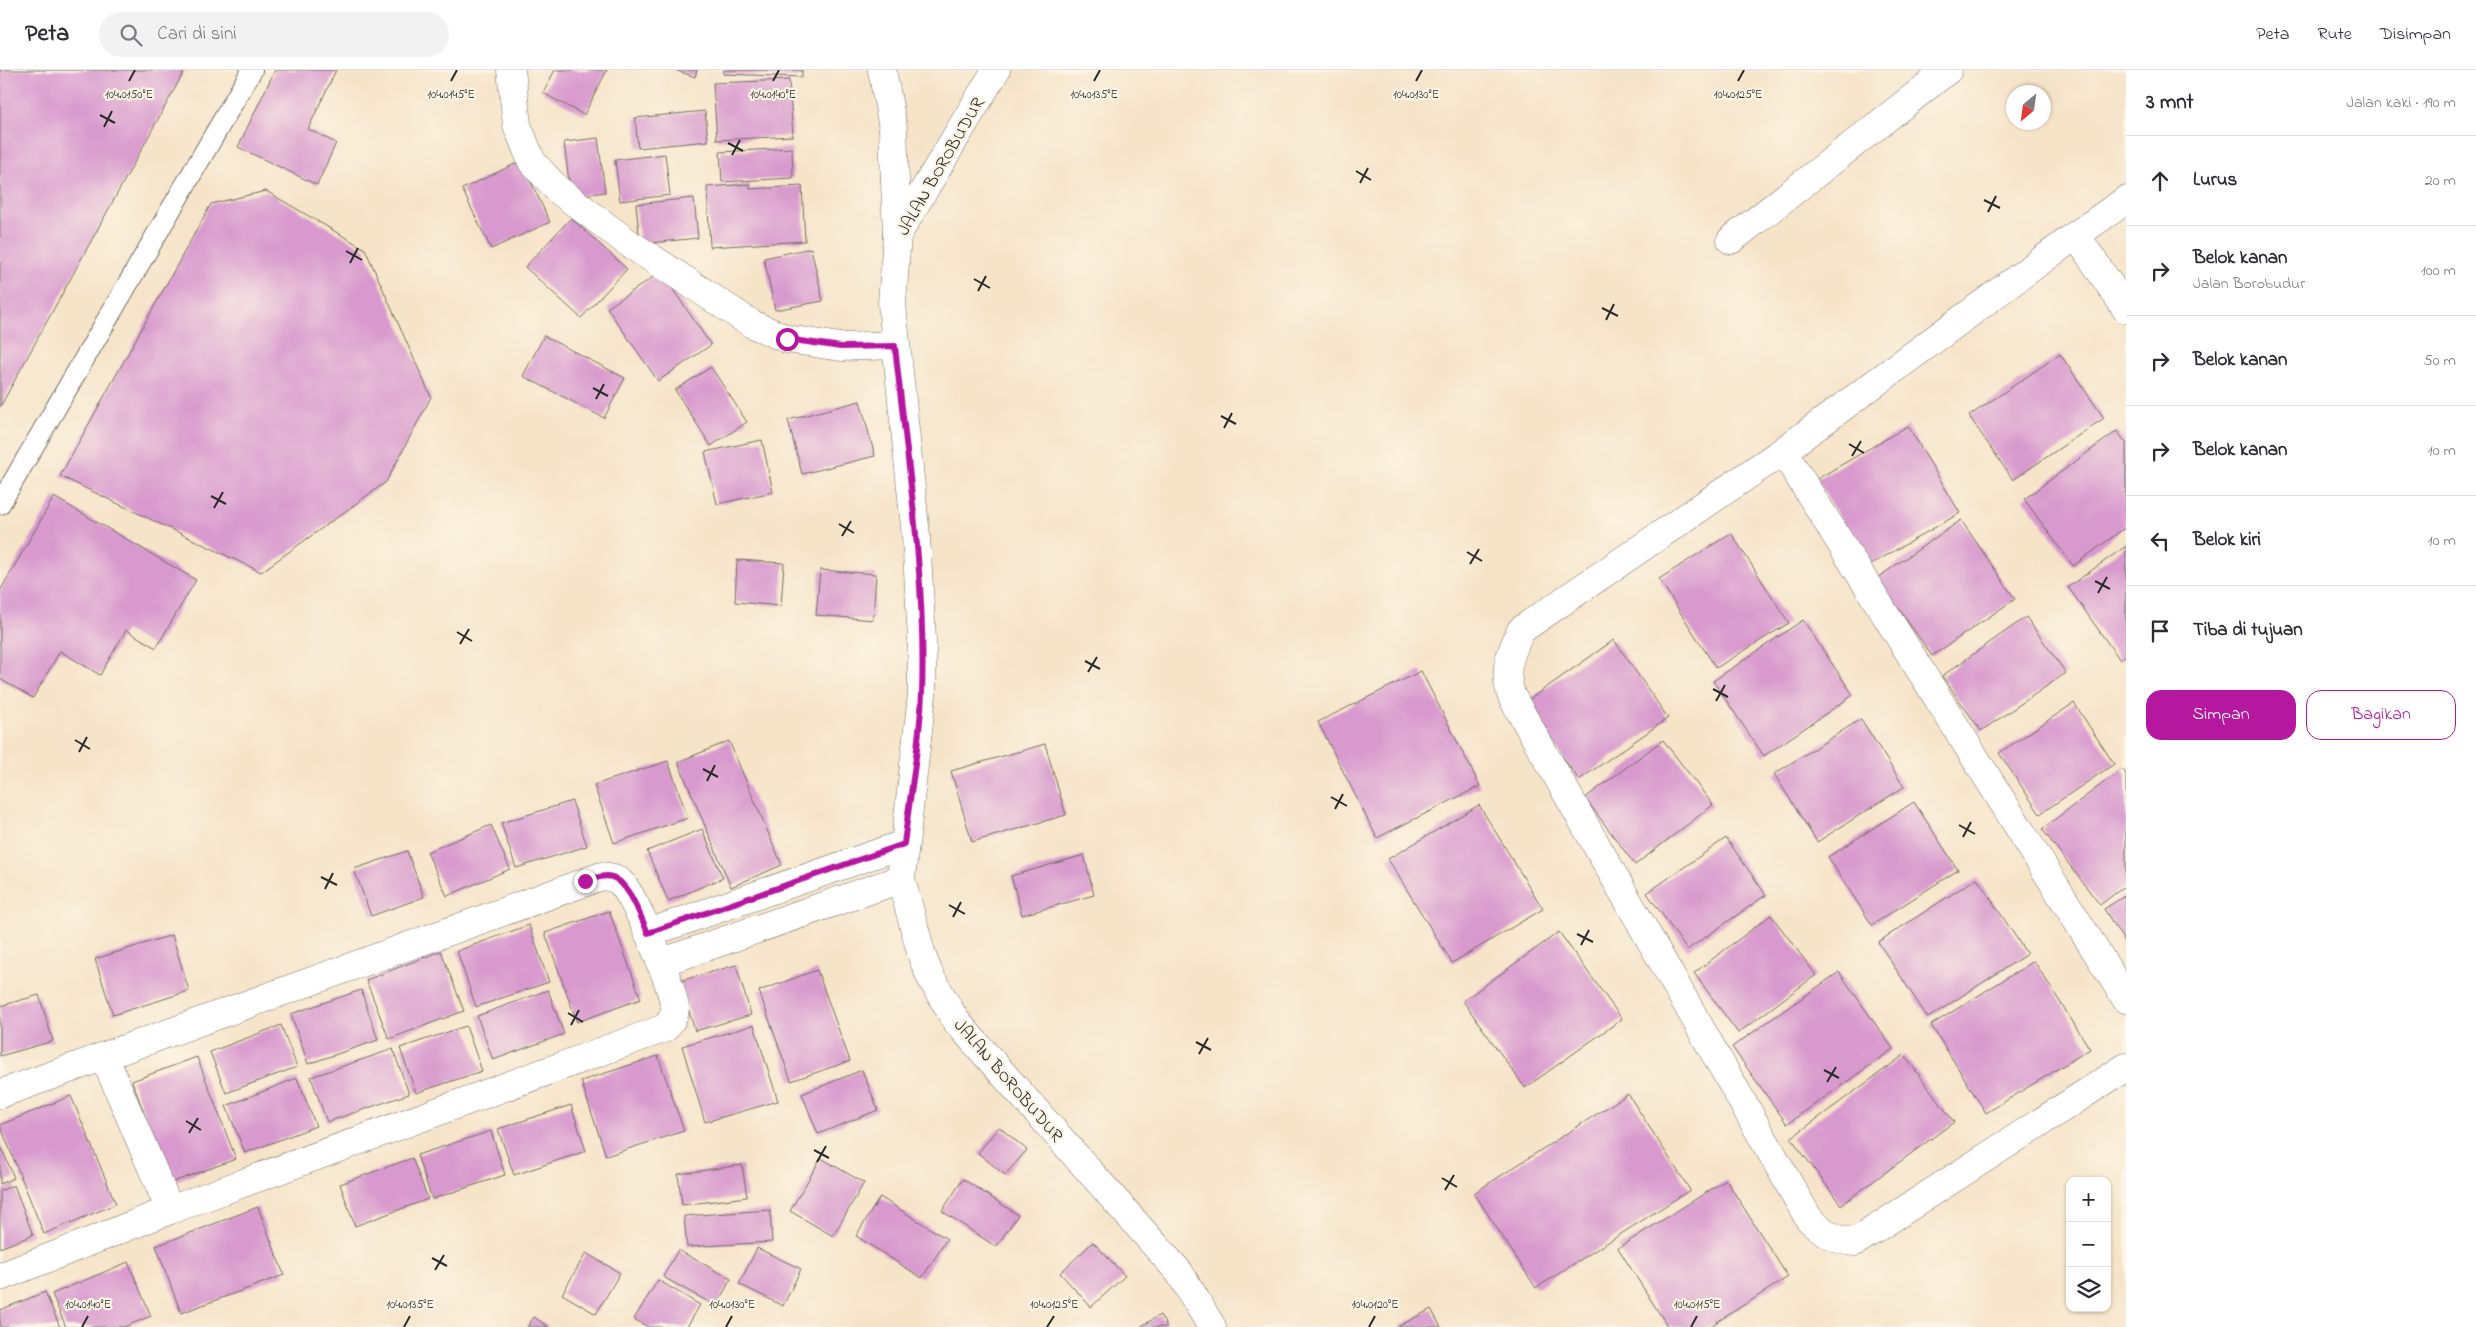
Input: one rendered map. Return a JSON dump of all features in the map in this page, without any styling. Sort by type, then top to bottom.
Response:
[{"type":"street","points":[[511,70],[517,125],[532,162],[558,190],[627,242],[752,324],[787,339],[841,347],[895,346]]},
{"type":"street","points":[[882,70],[893,128],[897,235]]},
{"type":"street","name":"JALAN BOROBUDUR","points":[[996,70],[897,235],[892,304],[916,536],[922,640],[922,695],[901,879],[922,956],[930,976],[956,1022],[1179,1272],[1212,1327]]},
{"type":"street","points":[[1731,240],[1948,70]]},
{"type":"street","points":[[2126,200],[2076,234],[1783,452],[1521,630],[1511,654],[1506,681],[1512,698],[1809,1219],[1825,1233],[1838,1240],[1855,1242],[2126,1066]]},
{"type":"street","points":[[2076,234],[2126,309]]},
{"type":"street","points":[[1783,452],[2126,999]]},
{"type":"street","points":[[648,933],[904,844]]},
{"type":"street","points":[[0,1094],[602,876],[612,877],[619,881],[630,893],[660,963],[675,1010],[671,1021],[665,1028],[170,1210],[0,1277]]},
{"type":"street","points":[[660,963],[901,879]]},
{"type":"street","points":[[104,1056],[170,1210]]},
{"type":"lane","points":[[0,504],[252,70]]},
{"type":"building","points":[[0,70],[185,70],[0,407]]},
{"type":"building","points":[[275,70],[336,70],[308,129],[336,143],[317,185],[238,147]]},
{"type":"building","points":[[555,70],[607,70],[584,115],[543,93]]},
{"type":"building","points":[[675,70],[697,70],[695,77]]},
{"type":"building","points":[[724,70],[802,70],[802,77],[723,74]]},
{"type":"building","points":[[789,80],[793,136],[717,140],[713,83]]},
{"type":"building","points":[[705,111],[708,141],[638,148],[635,118]]},
{"type":"building","points":[[598,138],[605,192],[571,197],[564,142]]},
{"type":"building","points":[[792,148],[793,178],[722,182],[720,152]]},
{"type":"building","points":[[665,154],[670,195],[620,201],[615,160]]},
{"type":"building","points":[[521,161],[550,222],[491,249],[462,189]]},
{"type":"building","points":[[750,184],[750,189],[802,186],[805,241],[710,247],[707,187]]},
{"type":"building","points":[[266,191],[365,249],[431,397],[386,482],[261,572],[60,476],[211,204]]},
{"type":"building","points":[[694,198],[698,238],[640,244],[636,204]]},
{"type":"building","points":[[571,218],[627,269],[581,318],[525,267]]},
{"type":"building","points":[[811,248],[823,301],[775,310],[764,258]]},
{"type":"building","points":[[661,272],[711,345],[658,381],[607,308]]},
{"type":"building","points":[[544,336],[625,378],[604,418],[523,376]]},
{"type":"building","points":[[2060,354],[2104,418],[2013,480],[1969,416]]},
{"type":"building","points":[[711,367],[747,422],[711,446],[675,390]]},
{"type":"building","points":[[860,401],[875,456],[802,474],[788,420]]},
{"type":"building","points":[[1908,426],[1960,513],[1868,566],[1817,479]]},
{"type":"building","points":[[2117,431],[2126,443],[2126,527],[2073,566],[2024,499]]},
{"type":"building","points":[[762,440],[773,492],[717,504],[705,452]]},
{"type":"building","points":[[54,497],[196,580],[156,648],[126,630],[100,675],[60,651],[33,698],[0,679],[0,591]]},
{"type":"building","points":[[1961,520],[2015,599],[1932,656],[1877,578]]},
{"type":"building","points":[[1731,533],[1789,623],[1716,668],[1659,579]]},
{"type":"building","points":[[2126,546],[2126,655],[2120,660],[2068,587]]},
{"type":"building","points":[[737,560],[784,563],[781,606],[735,602]]},
{"type":"building","points":[[820,570],[876,574],[873,620],[816,615]]},
{"type":"building","points":[[2026,617],[2066,673],[1981,731],[1942,676]]},
{"type":"building","points":[[1803,620],[1853,695],[1764,756],[1713,681]]},
{"type":"building","points":[[1614,640],[1668,718],[1579,780],[1524,703]]},
{"type":"building","points":[[1421,671],[1480,786],[1377,838],[1318,722]]},
{"type":"building","points":[[2074,703],[2114,764],[2040,814],[1999,753]]},
{"type":"building","points":[[1861,719],[1904,787],[1817,842],[1774,774]]},
{"type":"building","points":[[1663,740],[1713,805],[1635,865],[1585,798]]},
{"type":"building","points":[[729,741],[782,865],[731,887],[678,762]]},
{"type":"building","points":[[1045,744],[1066,815],[972,842],[951,771]]},
{"type":"building","points":[[668,761],[688,818],[614,843],[594,785]]},
{"type":"building","points":[[2122,769],[2126,774],[2126,885],[2100,905],[2042,829]]},
{"type":"building","points":[[572,801],[587,846],[516,868],[501,823]]},
{"type":"building","points":[[1914,802],[1958,870],[1872,925],[1828,857]]},
{"type":"building","points":[[1479,805],[1543,909],[1452,963],[1388,859]]},
{"type":"building","points":[[491,825],[510,869],[447,896],[427,852]]},
{"type":"building","points":[[702,829],[723,878],[668,901],[647,851]]},
{"type":"building","points":[[1726,838],[1766,895],[1687,950],[1647,893]]},
{"type":"building","points":[[407,851],[424,897],[371,916],[354,869]]},
{"type":"building","points":[[1084,855],[1094,895],[1022,915],[1011,876]]},
{"type":"building","points":[[1977,878],[2027,954],[1928,1018],[1878,942]]},
{"type":"building","points":[[2126,895],[2126,944],[2104,909]]},
{"type":"building","points":[[609,911],[641,999],[577,1022],[545,933]]},
{"type":"building","points":[[1771,915],[1816,975],[1738,1033],[1694,973]]},
{"type":"building","points":[[529,925],[549,982],[476,1007],[457,951]]},
{"type":"building","points":[[1559,932],[1622,1019],[1525,1088],[1463,1001]]},
{"type":"building","points":[[172,935],[189,991],[113,1015],[95,959]]},
{"type":"building","points":[[441,951],[464,1011],[389,1039],[366,980]]},
{"type":"building","points":[[2034,961],[2090,1049],[1986,1113],[1931,1025]]},
{"type":"building","points":[[736,965],[751,1015],[695,1031],[680,981]]},
{"type":"building","points":[[817,970],[850,1061],[791,1081],[759,991]]},
{"type":"building","points":[[1839,972],[1893,1049],[1787,1124],[1732,1047]]},
{"type":"building","points":[[361,990],[378,1040],[308,1064],[291,1014]]},
{"type":"building","points":[[548,990],[564,1034],[493,1060],[477,1016]]},
{"type":"building","points":[[39,995],[53,1041],[0,1056],[0,1006]]},
{"type":"building","points":[[281,1025],[297,1067],[226,1093],[210,1052]]},
{"type":"building","points":[[754,1025],[778,1101],[705,1122],[682,1046]]},
{"type":"building","points":[[466,1026],[482,1071],[416,1093],[400,1048]]},
{"type":"building","points":[[393,1049],[409,1094],[327,1122],[311,1077]]},
{"type":"building","points":[[1904,1055],[1954,1122],[1841,1205],[1791,1138]]},
{"type":"building","points":[[658,1056],[684,1131],[606,1156],[581,1081]]},
{"type":"building","points":[[197,1057],[236,1159],[170,1183],[132,1081]]},
{"type":"building","points":[[862,1070],[878,1110],[818,1134],[802,1094]]},
{"type":"building","points":[[297,1078],[316,1126],[245,1153],[226,1106]]},
{"type":"building","points":[[1628,1094],[1690,1190],[1536,1288],[1474,1193]]},
{"type":"building","points":[[71,1096],[116,1204],[44,1234],[0,1125]]},
{"type":"building","points":[[571,1105],[586,1151],[514,1175],[498,1129]]},
{"type":"building","points":[[999,1127],[1027,1150],[1005,1175],[978,1153]]},
{"type":"building","points":[[491,1131],[505,1175],[432,1199],[417,1155]]},
{"type":"building","points":[[0,1144],[14,1178],[0,1184]]},
{"type":"building","points":[[412,1158],[428,1199],[355,1226],[340,1184]]},
{"type":"building","points":[[821,1158],[864,1183],[833,1236],[790,1211]]},
{"type":"building","points":[[742,1165],[747,1197],[682,1205],[678,1174]]},
{"type":"building","points":[[963,1179],[1018,1215],[996,1247],[942,1211]]},
{"type":"building","points":[[1726,1180],[1788,1277],[1709,1327],[1668,1327],[1618,1248]]},
{"type":"building","points":[[14,1185],[33,1235],[0,1248],[0,1191]]},
{"type":"building","points":[[880,1197],[947,1239],[922,1278],[856,1236]]},
{"type":"building","points":[[258,1207],[284,1275],[181,1313],[156,1246]]},
{"type":"building","points":[[770,1210],[772,1242],[687,1247],[684,1216]]},
{"type":"building","points":[[1093,1242],[1125,1276],[1091,1307],[1060,1273]]},
{"type":"building","points":[[757,1248],[801,1269],[783,1306],[739,1284]]},
{"type":"building","points":[[678,1250],[731,1279],[716,1306],[663,1277]]},
{"type":"building","points":[[586,1253],[620,1273],[596,1314],[562,1294]]},
{"type":"building","points":[[128,1262],[151,1316],[124,1327],[66,1327],[52,1294]]},
{"type":"building","points":[[658,1280],[700,1305],[687,1327],[648,1327],[634,1319]]},
{"type":"building","points":[[45,1292],[60,1327],[0,1327],[0,1310]]},
{"type":"building","points":[[1431,1309],[1441,1327],[1397,1327]]},
{"type":"building","points":[[1160,1315],[1167,1327],[1140,1327]]},
{"type":"building","points":[[534,1317],[549,1327],[527,1327]]},
{"type":"route","points":[[585,881],[602,876],[612,877],[619,881],[630,893],[648,933],[904,844],[922,695],[922,640],[916,536],[895,346],[841,347],[787,339]]}]
